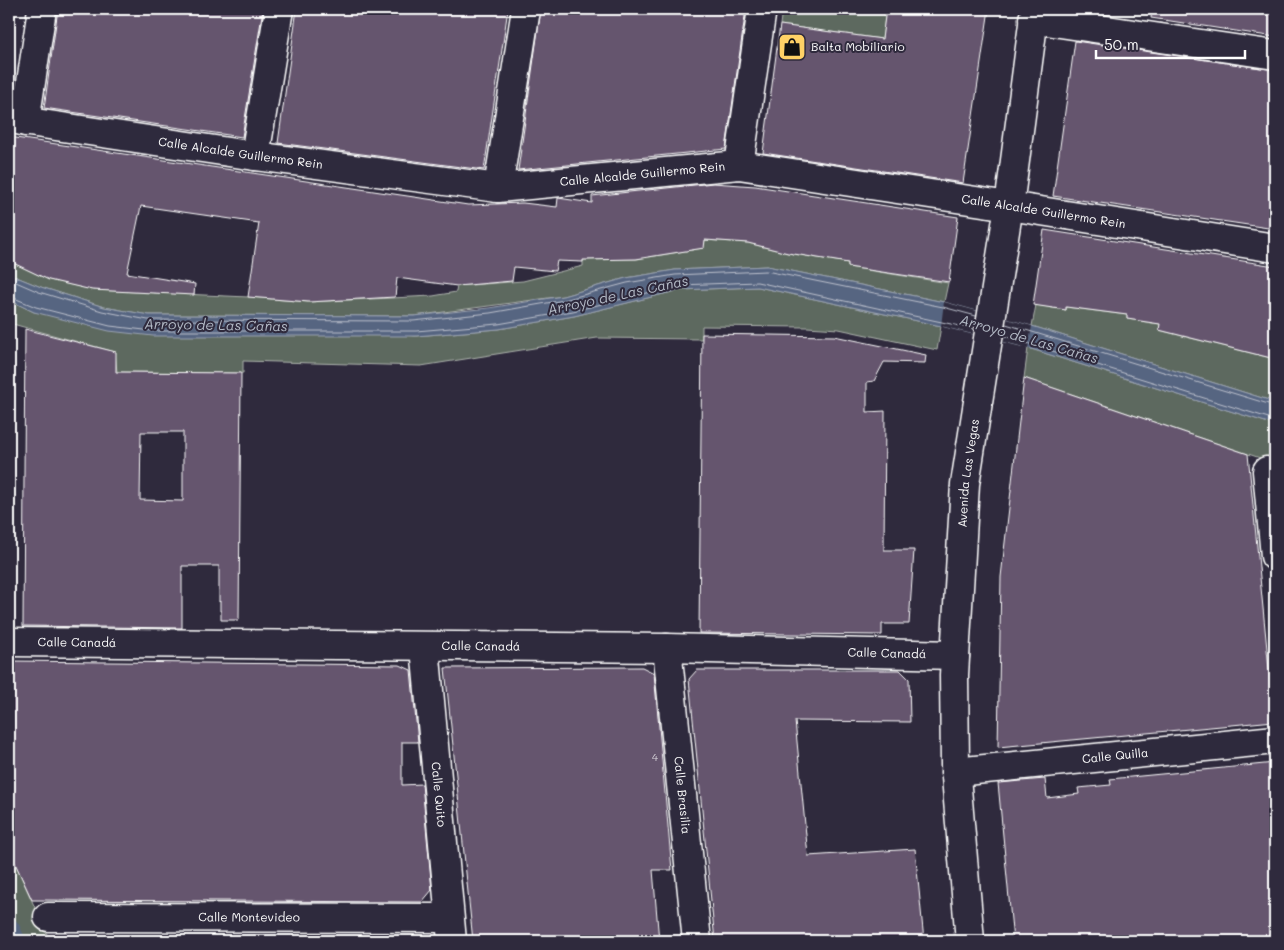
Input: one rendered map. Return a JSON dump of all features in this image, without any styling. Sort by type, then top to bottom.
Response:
[{"type":"street","points":[[17,120],[42,9]]},
{"type":"street","points":[[255,156],[279,9]]},
{"type":"street","points":[[498,188],[526,9]]},
{"type":"street","points":[[739,165],[762,9]]},
{"type":"street","points":[[1034,14],[1275,55]]},
{"type":"street","name":"Avenida Las Vegas","points":[[970,941],[955,772],[955,655],[965,484],[1009,206],[1034,14]]},
{"type":"street","name":"Calle Alcalde Guillermo Rein","points":[[17,120],[255,156],[498,188],[739,165],[1275,248]]},
{"type":"street","points":[[1267,471],[1275,556]]},
{"type":"street","name":"Calle Canadá","points":[[9,642],[668,648],[955,655]]},
{"type":"street","name":"Calle Quito","points":[[424,647],[451,929]]},
{"type":"street","name":"Calle Brasilia","points":[[668,648],[697,941]]},
{"type":"street","name":"Calle Quilla","points":[[955,772],[1275,740]]},
{"type":"street","name":"Calle Montevideo","points":[[48,917],[451,929]]},
{"type":"green space","points":[[782,9],[886,9],[882,39],[780,25]]},
{"type":"green space","points":[[705,240],[748,243],[788,253],[848,263],[848,267],[948,283],[944,302],[767,266],[675,270],[626,278],[563,296],[414,316],[149,315],[104,307],[41,287],[9,274],[9,261],[49,280],[94,290],[248,297],[308,302],[433,296],[456,292],[457,286],[523,281],[583,266],[583,260],[637,259],[703,248]]},
{"type":"green space","points":[[758,287],[941,326],[937,350],[839,329],[702,326],[702,339],[597,338],[421,366],[243,361],[243,373],[117,372],[115,352],[9,323],[9,300],[34,312],[416,336],[499,329],[574,316],[680,290]]},
{"type":"green space","points":[[1036,305],[1066,310],[1066,307],[1127,315],[1127,319],[1160,324],[1159,330],[1275,359],[1275,402],[1032,326]]},
{"type":"green space","points":[[1028,348],[1275,425],[1275,463],[1024,378]]},
{"type":"green space","points":[[9,850],[50,941],[9,941]]},
{"type":"water","name":"Arroyo de Las Cañas","points":[[767,266],[944,302],[1032,326],[1275,402],[1275,425],[1028,348],[941,326],[758,287],[680,290],[574,316],[499,329],[416,336],[153,336],[109,331],[34,312],[9,300],[9,274],[41,287],[104,307],[149,315],[414,316],[489,308],[563,296],[626,278],[675,270]]},
{"type":"pier","points":[[944,302],[1032,326],[1028,348],[941,326]]},
{"type":"building","points":[[58,9],[263,9],[242,137],[44,108]]},
{"type":"building","points":[[297,9],[508,9],[484,170],[278,143]]},
{"type":"building","points":[[541,9],[746,9],[726,149],[518,170]]},
{"type":"building","points":[[886,9],[989,9],[963,183],[763,153],[780,25],[882,39]]},
{"type":"building","points":[[1152,9],[1275,9],[1275,37],[1151,18]]},
{"type":"building","points":[[1075,41],[1275,70],[1275,229],[1053,196]]},
{"type":"building","points":[[9,137],[468,205],[523,203],[557,207],[558,198],[592,203],[592,196],[713,183],[755,186],[958,217],[949,282],[848,267],[848,263],[788,253],[748,243],[705,240],[704,248],[636,259],[583,260],[583,262],[557,261],[555,271],[514,267],[512,281],[457,286],[397,278],[395,297],[309,302],[248,297],[259,223],[141,206],[127,273],[195,284],[194,295],[92,290],[49,280],[9,261]]},
{"type":"building","points":[[1044,230],[1275,266],[1275,359],[1159,330],[1160,324],[1127,319],[1127,315],[1066,307],[1066,310],[1033,305]]},
{"type":"building","points":[[25,329],[116,352],[116,372],[241,373],[239,620],[221,620],[219,566],[182,566],[182,628],[23,626]],"holes":[[[141,432],[183,432],[183,501],[140,500]]]},
{"type":"building","points":[[702,334],[834,336],[926,355],[925,363],[884,362],[874,381],[867,382],[867,412],[885,411],[884,550],[914,550],[909,624],[882,624],[882,635],[699,633]]},
{"type":"building","points":[[1024,378],[1248,454],[1274,721],[998,747],[1001,577]]},
{"type":"building","points":[[9,661],[400,665],[411,670],[418,742],[402,742],[402,785],[422,784],[432,890],[422,902],[32,900],[9,850]]},
{"type":"building","points":[[642,667],[654,673],[672,870],[653,870],[659,941],[473,941],[445,668]]},
{"type":"building","points":[[697,670],[900,670],[909,679],[910,722],[795,721],[808,856],[915,849],[924,941],[715,941],[689,679]]},
{"type":"building","points":[[1275,763],[1275,941],[1013,941],[998,783],[1045,779],[1047,798],[1079,794],[1078,788],[1111,785],[1110,779]]},
{"type":"waterway","points":[[9,928],[15,941]]},
{"type":"place","name":"Balta Mobiliario","points":[[792,47]]}]
